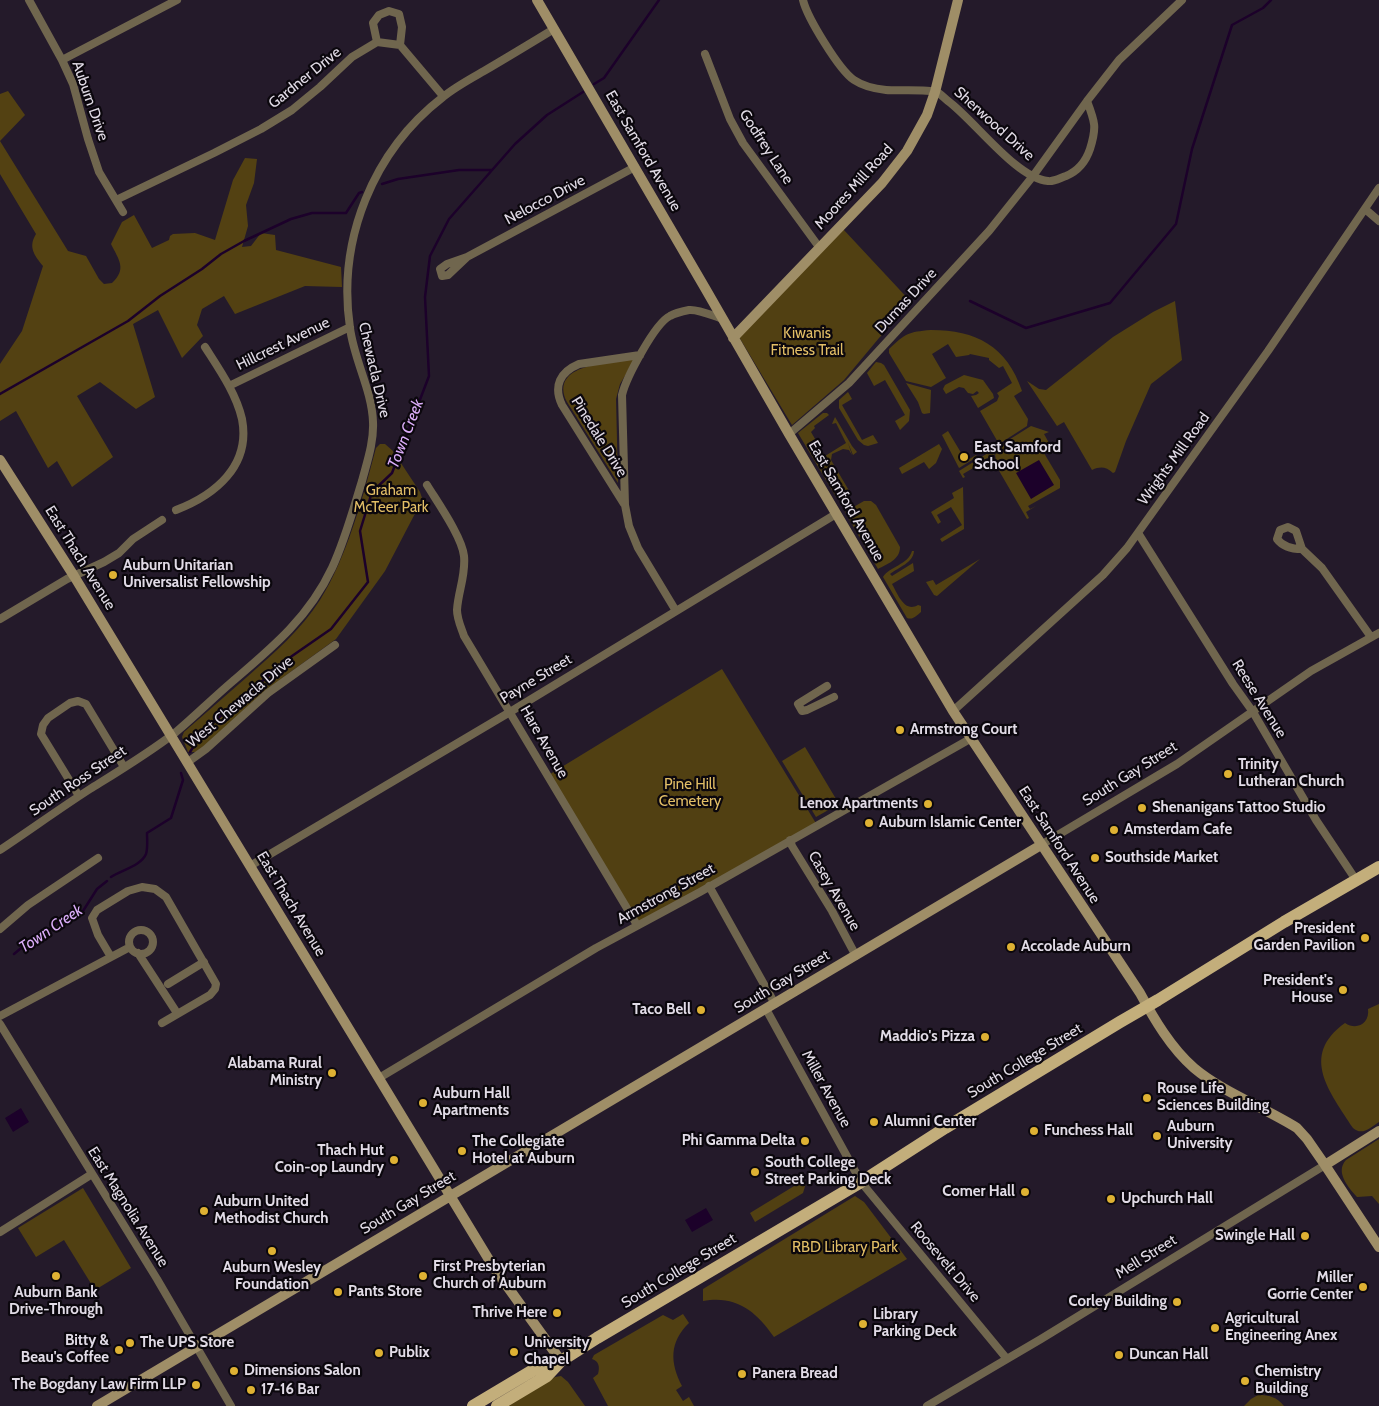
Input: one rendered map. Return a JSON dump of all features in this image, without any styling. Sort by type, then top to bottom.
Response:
[{"type":"main road","name":"South College Street","points":[[497,1406],[547,1376],[561,1361],[861,1182],[945,1128],[1288,919],[1379,867]]},
{"type":"main road","name":"South College Street","points":[[472,1406],[540,1366],[561,1361]]},
{"type":"street","name":"Auburn Drive","points":[[29,0],[73,84],[99,172],[123,212]]},
{"type":"street","points":[[62,60],[177,0]]},
{"type":"street","name":"East Samford Avenue","points":[[537,0],[789,434],[953,711],[1147,1006],[1176,1048],[1193,1068],[1214,1082],[1297,1128],[1325,1165],[1379,1247]]},
{"type":"street","name":"Sherwood Drive","points":[[803,0],[811,20],[840,66],[852,79],[859,83],[887,90],[936,92],[958,108],[1014,164],[1033,176]]},
{"type":"street","name":"Moores Mill Road","points":[[733,338],[882,183],[907,151],[927,115],[936,92],[958,0]]},
{"type":"street","name":"Dumas Drive","points":[[789,434],[849,383],[989,231],[1033,176],[1119,60],[1182,0]]},
{"type":"street","points":[[400,45],[402,27],[399,14],[389,11],[379,15],[373,24],[377,42],[400,45],[443,96]]},
{"type":"street","name":"Chewacla Drive","points":[[170,736],[299,622],[312,604],[331,570],[346,535],[368,458],[374,422],[366,388],[353,349],[347,305],[347,276],[356,225],[372,182],[396,144],[415,122],[443,96],[554,29]]},
{"type":"street","name":"Gardner Drive","points":[[116,200],[262,129],[292,110],[352,57],[377,42]]},
{"type":"street","name":"Godfrey Lane","points":[[706,54],[726,110],[743,143],[819,248]]},
{"type":"street","points":[[1033,176],[1048,181],[1056,180],[1072,174],[1079,168],[1088,154],[1096,128],[1087,101]]},
{"type":"street","name":"Nelocco Drive","points":[[467,257],[635,167]]},
{"type":"street","name":"Wrights Mill Road","points":[[953,711],[1103,575],[1138,533],[1268,351],[1379,188]]},
{"type":"street","points":[[1365,210],[1379,221]]},
{"type":"street","name":"Pinedale Drive","points":[[676,611],[632,535],[629,526],[625,505],[622,395],[624,386],[640,355],[656,330],[670,316],[690,310],[723,319]]},
{"type":"street","name":"Hillcrest Avenue","points":[[229,386],[350,327]]},
{"type":"street","points":[[176,510],[195,503],[220,486],[231,472],[239,455],[242,438],[242,419],[229,386],[205,347]]},
{"type":"street","name":"Pinedale Drive","points":[[625,505],[562,405],[558,398],[557,389],[560,380],[571,367],[579,364],[640,355]]},
{"type":"street","name":"East Thach Avenue","points":[[0,460],[74,576],[170,736],[188,762],[494,1268],[561,1361]]},
{"type":"street","name":"Hare Avenue","points":[[427,485],[459,540],[464,556],[464,574],[457,609],[464,636],[637,925]]},
{"type":"street","name":"Payne Street","points":[[250,866],[510,712],[836,514]]},
{"type":"street","points":[[0,620],[74,576],[119,553],[133,538],[162,520]]},
{"type":"street","name":"Reese Avenue","points":[[1138,533],[1233,684],[1253,712],[1316,820],[1356,880]]},
{"type":"street","points":[[1302,549],[1322,568],[1371,637]]},
{"type":"street","name":"South Gay Street","points":[[97,1406],[1177,764],[1311,671],[1379,633]]},
{"type":"street","name":"West Chewacla Drive","points":[[188,762],[286,679],[335,645]]},
{"type":"street","points":[[827,686],[798,704],[799,708],[807,710],[834,697]]},
{"type":"street","points":[[79,796],[41,734],[43,725],[48,718],[70,704],[78,702],[86,704],[124,767]]},
{"type":"street","name":"South Ross Street","points":[[0,850],[170,736]]},
{"type":"street","name":"Armstrong Street","points":[[379,1078],[438,1041],[637,925],[970,739]]},
{"type":"street","name":"Casey Avenue","points":[[790,840],[856,956]]},
{"type":"street","points":[[0,929],[28,905],[98,858]]},
{"type":"street","name":"Miller Avenue","points":[[709,886],[861,1182]]},
{"type":"street","points":[[112,957],[98,935],[92,918],[96,910],[128,891],[142,887],[155,889],[166,897],[216,984],[215,989],[210,995],[162,1023]]},
{"type":"street","points":[[138,953],[144,953],[150,949],[152,941],[149,934],[143,931],[136,932],[129,940],[130,947],[138,953],[177,1013]]},
{"type":"street","points":[[0,1016],[130,947]]},
{"type":"street","points":[[168,984],[204,962]]},
{"type":"street","name":"East Magnolia Avenue","points":[[0,1024],[157,1279],[231,1406]]},
{"type":"street","name":"Mell Street","points":[[927,1406],[1379,1131]]},
{"type":"street","points":[[0,1232],[92,1174]]},
{"type":"street","name":"Roosevelt Drive","points":[[861,1182],[1007,1359]]},
{"type":"green space","name":"Kiwanis Fitness Trail","points":[[843,229],[912,303],[879,338],[844,380],[792,425],[739,337]]},
{"type":"green space","points":[[1175,301],[1182,360],[1151,384],[1126,441],[1115,472],[1113,473],[1103,468],[1092,470],[1064,422],[1057,426],[1027,381],[1039,389],[1046,390],[1113,337],[1153,312]]},
{"type":"green space","points":[[931,330],[962,333],[976,337],[988,344],[1008,362],[1016,375],[1022,391],[1014,396],[1028,419],[1027,426],[999,444],[980,411],[997,401],[999,396],[997,393],[1012,383],[1003,366],[999,368],[989,358],[970,354],[956,357],[948,344],[932,354],[946,378],[931,387],[906,381],[889,353],[889,349],[908,334]]},
{"type":"green space","points":[[876,362],[884,365],[910,410],[909,421],[900,430],[895,421],[905,415],[885,380],[874,386],[867,373]]},
{"type":"green space","points":[[964,375],[983,380],[994,398],[978,408],[971,396],[979,393],[977,391],[973,394],[968,393],[964,388],[959,387],[946,394],[943,389],[945,385]]},
{"type":"green space","points":[[906,383],[931,390],[930,413],[922,413],[918,402]]},
{"type":"green space","points":[[848,392],[852,399],[842,405],[862,440],[873,435],[878,443],[868,446],[858,440],[839,408],[839,400]]},
{"type":"green space","points":[[823,413],[829,415],[814,426],[815,428],[811,432],[825,456],[846,443],[836,423],[832,424],[835,417],[857,452],[853,455],[848,443],[852,455],[849,450],[843,449],[832,454],[831,460],[851,494],[842,499],[836,497],[798,433]]},
{"type":"green space","points":[[1031,426],[1049,432],[1044,434],[1049,443],[1041,448],[1060,480],[1060,488],[1028,506],[1030,509],[1036,506],[1026,512],[1029,518],[1027,519],[994,462],[997,453],[963,474],[965,477],[963,478],[959,471]]},
{"type":"green space","points":[[948,431],[966,461],[976,455],[977,457],[959,468],[942,435]]},
{"type":"green space","name":"Graham McTeer Park","points":[[380,444],[385,444],[393,451],[422,498],[385,571],[336,639],[285,676],[204,746],[196,752],[188,752],[182,737],[184,732],[286,641],[320,600],[330,583],[346,546],[360,506],[376,448]]},
{"type":"green space","points":[[939,444],[942,449],[936,463],[929,469],[924,462],[902,474],[899,468]]},
{"type":"green space","points":[[963,487],[964,529],[942,542],[940,539],[962,525],[951,507],[937,515],[941,522],[938,524],[931,512],[954,498],[952,493]]},
{"type":"green space","points":[[864,501],[871,501],[876,505],[900,547],[895,558],[878,569],[845,512]]},
{"type":"green space","points":[[912,551],[914,551],[911,559],[890,574],[892,576],[913,563],[914,571],[892,584],[902,602],[909,607],[921,606],[921,612],[914,617],[907,618],[883,577],[907,559]]},
{"type":"green space","points":[[980,559],[937,596],[934,595],[926,582],[933,580],[936,585]]},
{"type":"green space","name":"Pine Hill Cemetery","points":[[722,669],[817,825],[637,925],[547,776]]},
{"type":"green space","points":[[805,747],[839,804],[816,817],[782,761]]},
{"type":"green space","points":[[1379,1004],[1379,1122],[1366,1130],[1360,1131],[1353,1128],[1328,1088],[1321,1061],[1324,1048],[1331,1036],[1345,1023],[1358,1026],[1365,1022],[1368,1009]]},
{"type":"green space","points":[[1379,1139],[1379,1204],[1372,1196],[1357,1197],[1344,1179],[1342,1169],[1346,1160]]},
{"type":"green space","points":[[804,1180],[806,1183],[803,1193],[755,1222],[750,1213]]},
{"type":"green space","points":[[83,1188],[131,1268],[95,1290],[64,1240],[36,1257],[18,1228]]},
{"type":"green space","name":"RBD Library Park","points":[[855,1196],[864,1202],[907,1259],[774,1337],[760,1320],[744,1307],[725,1300],[703,1301],[703,1289]]},
{"type":"green space","points":[[683,1314],[689,1323],[682,1330],[675,1345],[675,1369],[682,1386],[676,1390],[683,1401],[689,1397],[694,1406],[608,1406],[593,1378],[598,1374],[599,1369],[598,1363],[592,1359],[594,1355],[663,1315],[673,1320]]},
{"type":"green space","points":[[561,1376],[568,1382],[585,1406],[507,1406],[555,1377]]},
{"type":"green space","points":[[1258,1395],[1273,1397],[1284,1406],[1244,1406]]},
{"type":"shaded area","points":[[8,91],[25,115],[0,141],[0,94]]},
{"type":"shaded area","points":[[0,141],[68,251],[86,256],[99,279],[104,284],[112,283],[117,278],[120,269],[117,255],[111,244],[122,222],[134,215],[152,248],[169,240],[173,234],[195,233],[215,240],[233,180],[245,158],[257,159],[254,183],[246,205],[248,226],[242,247],[251,246],[261,233],[275,235],[276,250],[341,267],[342,287],[305,286],[235,314],[224,296],[202,309],[197,325],[203,336],[182,358],[158,310],[133,324],[155,397],[136,409],[100,382],[77,396],[113,457],[72,487],[57,461],[48,468],[16,411],[0,421],[0,364],[22,331],[43,266],[32,247],[36,234],[0,174]]},
{"type":"shaded area","points":[[635,359],[620,384],[616,399],[618,483],[567,402],[563,389],[566,379],[574,372],[585,367]]},
{"type":"shaded area","points":[[1039,460],[1054,485],[1031,499],[1016,473]]},
{"type":"shaded area","points":[[21,1108],[29,1122],[13,1132],[5,1118]]},
{"type":"shaded area","points":[[706,1208],[713,1220],[692,1232],[685,1220]]},
{"type":"waterway","name":"Town Creek","points":[[594,84],[604,78],[659,0]]},
{"type":"waterway","points":[[970,301],[1026,328],[1110,303],[1176,224],[1192,149],[1232,25],[1263,8],[1271,0]]},
{"type":"waterway","name":"Town Creek","points":[[190,752],[204,730],[292,656],[331,629],[368,582],[360,531],[372,492],[392,473],[429,376],[425,297],[430,256],[449,219],[515,144],[547,115],[583,92]]},
{"type":"waterway","points":[[382,184],[398,179],[459,170],[492,170]]},
{"type":"waterway","points":[[0,394],[128,321],[160,296],[202,269],[221,254],[244,241],[291,219],[312,213],[346,213],[359,193],[362,192]]},
{"type":"waterway","name":"Town Creek","points":[[111,877],[140,862],[146,854],[147,833],[171,818],[183,780],[181,773]]},
{"type":"waterway","name":"Town Creek","points":[[14,954],[26,944],[44,934],[59,921],[83,911],[97,889],[107,881]]},
{"type":"place","name":"East Samford School","points":[[964,457]]},
{"type":"place","name":"Auburn Unitarian Universalist Fellowship","points":[[113,575]]},
{"type":"place","name":"Armstrong Court","points":[[900,730]]},
{"type":"place","name":"Trinity Lutheran Church","points":[[1228,774]]},
{"type":"place","name":"Lenox Apartments","points":[[928,804]]},
{"type":"place","name":"Shenanigans Tattoo Studio","points":[[1142,808]]},
{"type":"place","name":"Auburn Islamic Center","points":[[869,823]]},
{"type":"place","name":"Amsterdam Cafe","points":[[1114,830]]},
{"type":"place","name":"Southside Market","points":[[1095,858]]},
{"type":"place","name":"President Garden Pavilion","points":[[1365,938]]},
{"type":"place","name":"Accolade Auburn","points":[[1011,947]]},
{"type":"place","name":"President's House","points":[[1343,990]]},
{"type":"place","name":"Taco Bell","points":[[701,1010]]},
{"type":"place","name":"Maddio's Pizza","points":[[985,1037]]},
{"type":"place","name":"Alabama Rural Ministry","points":[[332,1073]]},
{"type":"place","name":"Rouse Life Sciences Building","points":[[1147,1098]]},
{"type":"place","name":"Auburn Hall Apartments","points":[[423,1103]]},
{"type":"place","name":"Alumni Center","points":[[874,1122]]},
{"type":"place","name":"Funchess Hall","points":[[1034,1131]]},
{"type":"place","name":"Auburn University","points":[[1157,1136]]},
{"type":"place","name":"Phi Gamma Delta","points":[[805,1141]]},
{"type":"place","name":"The Collegiate Hotel at Auburn","points":[[462,1151]]},
{"type":"place","name":"Thach Hut Coin-op Laundry","points":[[394,1160]]},
{"type":"place","name":"South College Street Parking Deck","points":[[755,1172]]},
{"type":"place","name":"Comer Hall","points":[[1025,1192]]},
{"type":"place","name":"Upchurch Hall","points":[[1111,1199]]},
{"type":"place","name":"Auburn United Methodist Church","points":[[204,1211]]},
{"type":"place","name":"Swingle Hall","points":[[1305,1236]]},
{"type":"place","name":"Auburn Wesley Foundation","points":[[272,1251]]},
{"type":"place","name":"Auburn Bank Drive-Through","points":[[56,1276]]},
{"type":"place","name":"First Presbyterian Church of Auburn","points":[[423,1276]]},
{"type":"place","name":"Miller Gorrie Center","points":[[1363,1287]]},
{"type":"place","name":"Pants Store","points":[[338,1292]]},
{"type":"place","name":"Corley Building","points":[[1177,1302]]},
{"type":"place","name":"Thrive Here","points":[[557,1313]]},
{"type":"place","name":"Library Parking Deck","points":[[863,1324]]},
{"type":"place","name":"Agricultural Engineering Anex","points":[[1215,1328]]},
{"type":"place","name":"The UPS Store","points":[[130,1343]]},
{"type":"place","name":"Bitty & Beau's Coffee","points":[[119,1350]]},
{"type":"place","name":"University Chapel","points":[[514,1352]]},
{"type":"place","name":"Publix","points":[[379,1353]]},
{"type":"place","name":"Duncan Hall","points":[[1119,1355]]},
{"type":"place","name":"Dimensions Salon","points":[[234,1371]]},
{"type":"place","name":"Panera Bread","points":[[742,1374]]},
{"type":"place","name":"Chemistry Building","points":[[1245,1381]]},
{"type":"place","name":"The Bogdany Law Firm LLP","points":[[196,1385]]},
{"type":"place","name":"17-16 Bar","points":[[251,1390]]}]
